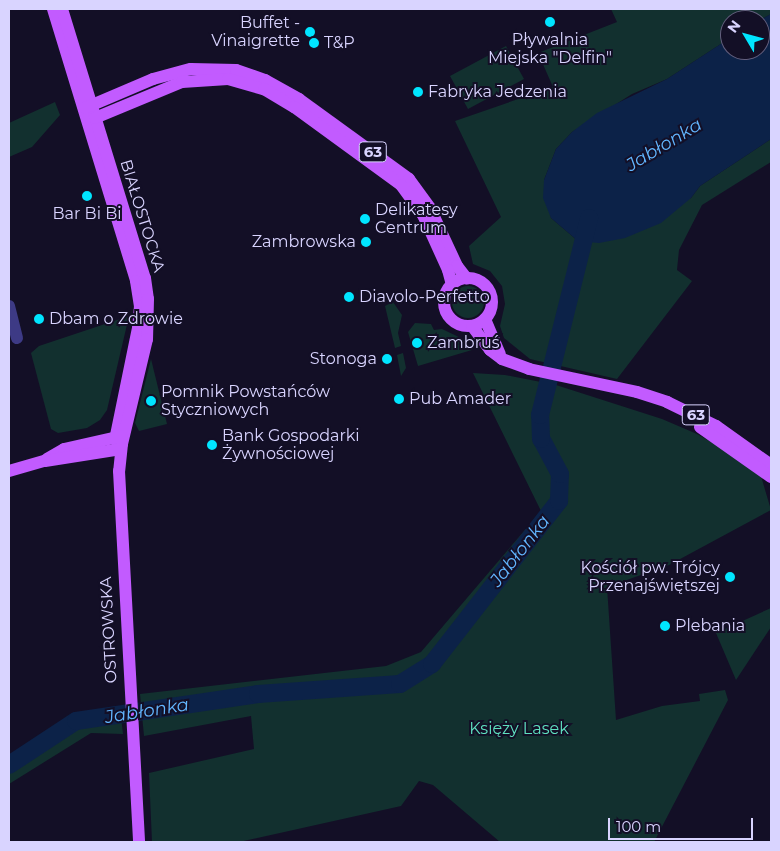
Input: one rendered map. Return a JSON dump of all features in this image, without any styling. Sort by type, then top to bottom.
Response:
[{"type":"main road","name":"BIAŁOSTOCKA","points":[[53,9],[87,107],[96,118],[145,278],[148,298],[147,339],[120,436]]},
{"type":"main road","name":"BIAŁOSTOCKA","points":[[62,9],[87,107],[136,281],[140,306],[120,436]]},
{"type":"main road","name":"63","points":[[87,107],[153,79],[190,69],[236,70],[265,80],[299,99],[409,179],[430,208],[457,266],[467,279],[479,281],[491,295],[491,308],[485,319]]},
{"type":"main road","name":"63","points":[[96,118],[182,82],[228,79],[264,89],[294,106],[401,186],[424,217],[448,270],[452,285]]},
{"type":"main road","points":[[467,279],[452,285],[444,302],[448,315],[458,324],[472,326],[485,319],[502,359]]},
{"type":"main road","name":"63","points":[[472,326],[490,350],[502,359],[529,369],[611,389],[688,420],[730,446],[771,477]]},
{"type":"main road","name":"63","points":[[611,389],[637,392],[688,411],[736,438],[771,465]]},
{"type":"main road","points":[[45,461],[64,449],[120,436]]},
{"type":"main road","name":"OSTROWSKA","points":[[120,436],[117,450],[122,566],[140,842]]},
{"type":"main road","points":[[9,471],[45,461],[117,450]]},
{"type":"street","points":[[9,306],[16,338]]},
{"type":"green space","points":[[611,9],[771,9],[770,15],[770,10],[720,10],[720,45],[667,79],[632,94],[572,132],[556,149],[544,180],[551,218],[578,241],[691,198],[700,186],[771,139],[771,162],[702,205],[679,250],[677,270],[692,281],[617,379],[530,359],[504,338],[500,326],[505,304],[502,286],[490,271],[473,264],[469,246],[501,217],[455,121],[553,87],[538,53],[617,22]]},
{"type":"green space","points":[[506,46],[524,79],[468,109],[450,76]]},
{"type":"green space","points":[[55,102],[60,115],[32,147],[9,157],[9,123]]},
{"type":"green space","points":[[468,286],[474,287],[479,291],[483,296],[483,308],[479,313],[474,317],[468,318],[462,317],[457,313],[453,308],[452,302],[453,296],[457,291],[462,287]]},
{"type":"green space","points":[[393,302],[402,315],[398,333],[401,346],[395,348],[385,306]]},
{"type":"green space","points":[[129,316],[107,410],[100,420],[87,428],[58,433],[51,429],[31,353],[39,346]]},
{"type":"green space","points":[[415,323],[431,324],[434,330],[442,329],[463,339],[472,350],[418,366],[408,332]]},
{"type":"green space","points":[[403,353],[406,368],[401,376],[397,355]]},
{"type":"green space","points":[[151,359],[167,424],[139,431],[135,423]]},
{"type":"green space","name":"Księży Lasek","points":[[473,373],[505,375],[556,385],[662,419],[697,434],[734,455],[761,476],[771,510],[669,565],[607,587],[616,720],[662,706],[700,701],[699,694],[725,690],[728,700],[654,842],[500,842],[433,785],[419,781],[401,806],[239,842],[152,842],[149,773],[254,749],[251,716],[144,736],[140,694],[386,666],[421,652],[541,511]]},
{"type":"green space","points":[[771,608],[771,627],[736,680],[716,633]]},
{"type":"green space","points":[[121,717],[123,734],[91,733],[9,784],[9,773],[81,726]]},
{"type":"water","points":[[770,15],[771,139],[700,186],[691,198],[661,223],[625,238],[599,243],[578,241],[551,218],[543,198],[544,180],[556,149],[572,132],[597,113],[667,79],[720,45],[720,60],[770,60]]},
{"type":"waterway","name":"Jabłonka","points":[[9,765],[76,721],[258,694],[400,684],[432,664],[559,501],[560,474],[541,439],[540,415],[589,218]]},
{"type":"place","name":"Pływalnia Miejska \"Delfin\"","points":[[550,22]]},
{"type":"place","name":"Buffet - Vinaigrette","points":[[310,32]]},
{"type":"place","name":"T&P","points":[[314,43]]},
{"type":"place","name":"Fabryka Jedzenia","points":[[418,92]]},
{"type":"place","name":"Bar Bi Bi","points":[[87,196]]},
{"type":"place","name":"Delikatesy Centrum","points":[[365,219]]},
{"type":"place","name":"Zambrowska","points":[[366,242]]},
{"type":"place","name":"Diavolo-Perfetto","points":[[349,297]]},
{"type":"place","name":"Dbam o Zdrowie","points":[[39,319]]},
{"type":"place","name":"Zambruś","points":[[417,343]]},
{"type":"place","name":"Stonoga","points":[[387,359]]},
{"type":"place","name":"Pub Amader","points":[[399,399]]},
{"type":"place","name":"Pomnik Powstańców Styczniowych","points":[[151,401]]},
{"type":"place","name":"Bank Gospodarki Żywnościowej","points":[[212,445]]},
{"type":"place","name":"Kościół pw. Trójcy Przenajświętszej","points":[[730,577]]},
{"type":"place","name":"Plebania","points":[[665,626]]}]
